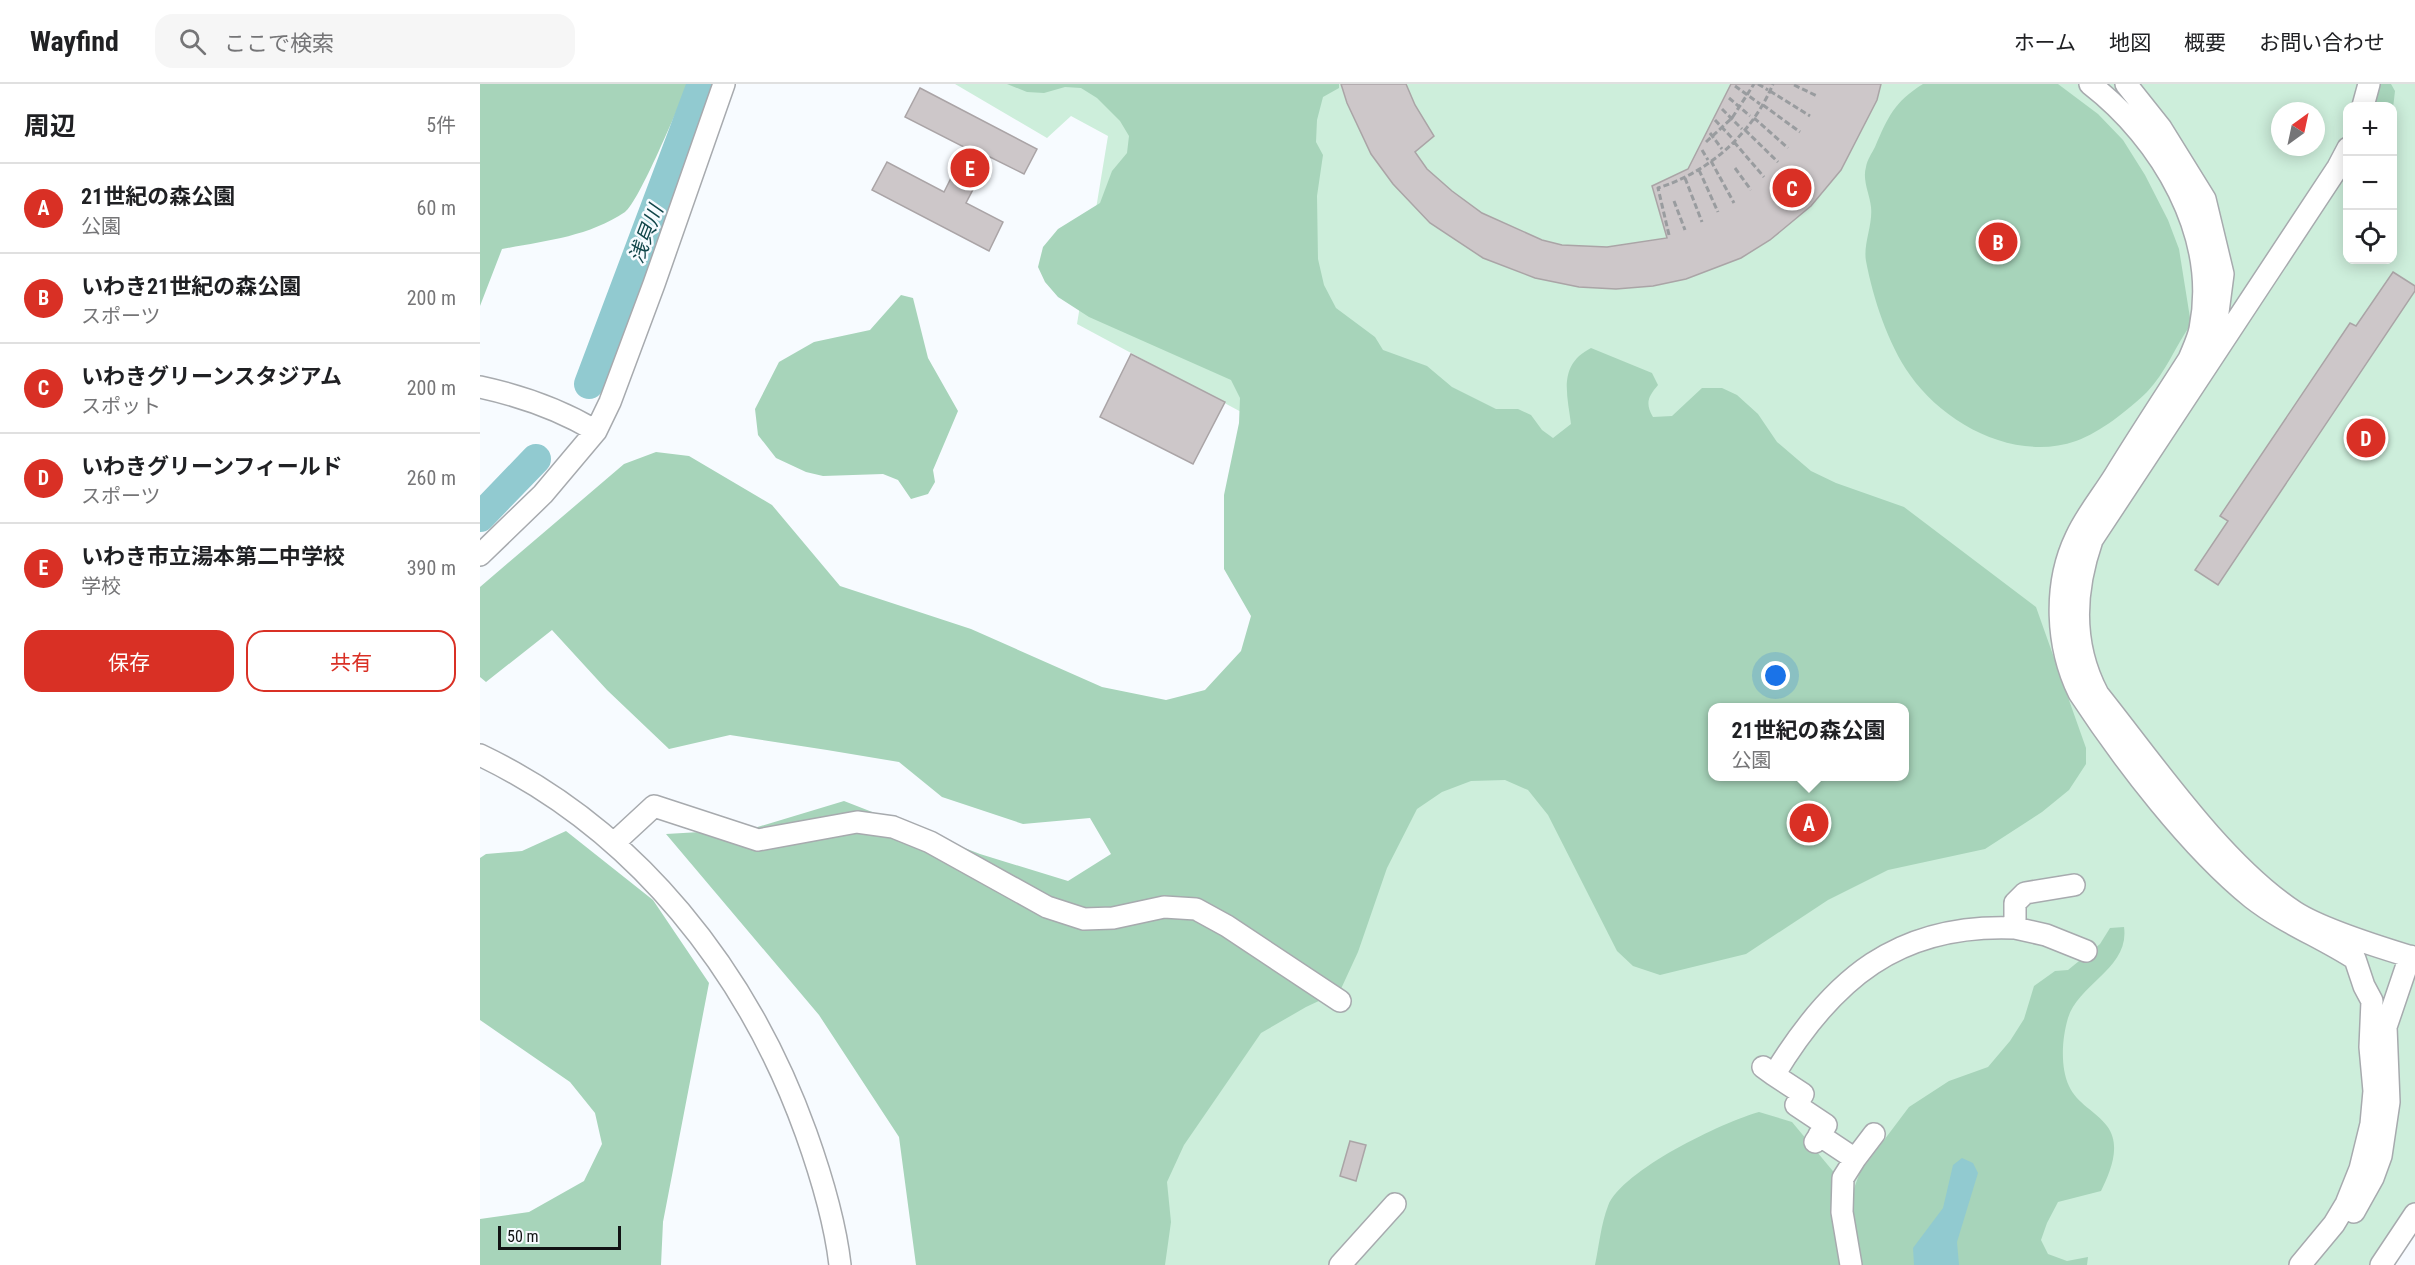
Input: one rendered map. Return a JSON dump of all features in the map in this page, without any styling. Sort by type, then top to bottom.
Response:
[{"type":"street","points":[[480,555],[543,494],[596,431],[610,402],[654,284],[724,84]]},
{"type":"street","points":[[2090,84],[2118,108],[2168,172],[2194,226],[2204,277],[2203,301],[2200,329],[2189,359],[2075,539],[2064,576],[2060,604],[2061,628],[2073,679],[2079,693],[2162,803],[2214,864],[2253,899],[2274,914],[2355,959],[2372,1001],[2370,1047],[2374,1091],[2367,1146],[2346,1204],[2334,1224],[2300,1265]]},
{"type":"street","points":[[2126,84],[2161,128],[2205,199],[2223,274],[2217,320],[2192,387]]},
{"type":"street","points":[[2364,102],[2369,84]]},
{"type":"street","points":[[2320,1265],[2362,1200],[2381,1156],[2389,1102],[2386,1027],[2413,957],[2296,913],[2234,860],[2098,694],[2087,673],[2078,615],[2081,571],[2092,540],[2344,156]]},
{"type":"street","points":[[480,387],[537,401],[565,413],[596,431]]},
{"type":"street","points":[[480,755],[553,795],[614,843],[677,907],[710,949],[743,998],[771,1047],[813,1154],[829,1209],[840,1265]]},
{"type":"street","points":[[614,843],[654,806],[758,840],[857,822],[893,827],[930,842],[1047,907],[1084,919],[1113,918],[1164,907],[1196,909],[1227,926],[1340,1000]]},
{"type":"street","points":[[2014,928],[2015,903],[2025,893],[2074,885]]},
{"type":"street","points":[[1856,1159],[1817,1139],[1826,1125],[1796,1105],[1803,1094],[1768,1071],[1831,997],[1878,959],[1913,942],[1943,932],[1985,927],[2014,928],[2046,935],[2086,951]]},
{"type":"street","points":[[1851,1265],[1842,1212],[1843,1178],[1874,1134]]},
{"type":"street","points":[[1340,1265],[1395,1204]]},
{"type":"street","points":[[2381,1265],[2415,1214]]},
{"type":"path","points":[[1706,142],[1732,118],[1756,84],[1810,116]]},
{"type":"path","points":[[1669,235],[1658,188],[1699,170],[1733,140],[1744,130],[1773,84]]},
{"type":"path","points":[[1794,85],[1817,96]]},
{"type":"path","points":[[1735,86],[1800,132]]},
{"type":"path","points":[[1728,98],[1788,148]]},
{"type":"path","points":[[1722,109],[1778,162]]},
{"type":"path","points":[[1715,120],[1764,177]]},
{"type":"path","points":[[1710,133],[1722,149]]},
{"type":"path","points":[[1702,150],[1734,203]]},
{"type":"path","points":[[1735,168],[1751,190]]},
{"type":"path","points":[[1699,170],[1718,212]]},
{"type":"path","points":[[1685,178],[1702,222]]},
{"type":"path","points":[[1674,201],[1685,230]]},
{"type":"green space","points":[[480,84],[688,84],[649,173],[625,212],[581,233],[502,249],[480,306]]},
{"type":"green space","points":[[955,84],[2415,84],[2415,1214],[2381,1265],[1075,1265],[1388,503],[1284,435],[1077,324],[1108,136],[1071,116],[1047,138]]},
{"type":"green space","points":[[1007,84],[1339,84],[1339,88],[1323,97],[1317,120],[1316,142],[1323,155],[1317,196],[1318,259],[1324,285],[1336,308],[1375,337],[1383,350],[1427,366],[1452,387],[1496,409],[1518,409],[1531,415],[1542,430],[1553,438],[1571,424],[1567,391],[1569,371],[1573,363],[1591,348],[1652,373],[1658,385],[1649,400],[1649,408],[1653,417],[1672,416],[1702,388],[1722,388],[1737,395],[1758,414],[1777,442],[1811,471],[1836,483],[1904,507],[2036,607],[2086,748],[2086,764],[2069,790],[2042,812],[1985,849],[1888,870],[1828,900],[1746,954],[1660,975],[1633,966],[1617,951],[1548,815],[1528,790],[1505,780],[1471,781],[1442,792],[1417,809],[1387,868],[1358,952],[1340,991],[1306,1007],[1261,1033],[1184,1145],[1167,1182],[1171,1222],[1165,1265],[916,1265],[899,1137],[819,1015],[666,834],[751,829],[844,801],[980,854],[1068,881],[1111,854],[1090,818],[1023,824],[942,797],[899,762],[827,750],[730,735],[669,749],[607,690],[552,630],[486,682],[480,677],[480,587],[624,464],[656,452],[689,456],[772,505],[840,586],[971,629],[1102,687],[1166,700],[1205,690],[1241,651],[1251,616],[1224,569],[1224,495],[1239,423],[1240,398],[1231,380],[1089,317],[1058,297],[1045,282],[1038,267],[1043,247],[1058,229],[1100,203],[1112,171],[1127,153],[1129,136],[1120,121],[1097,98],[1081,88],[1065,87],[1044,93],[1027,92]]},
{"type":"green space","points":[[1923,84],[2058,84],[2098,114],[2123,140],[2145,175],[2168,220],[2179,249],[2191,324],[2160,376],[2147,392],[2114,420],[2076,441],[2053,446],[2030,447],[2006,443],[1984,435],[1962,423],[1925,393],[1902,363],[1888,335],[1877,305],[1865,255],[1871,214],[1865,172],[1868,159],[1893,111],[1905,97]]},
{"type":"green space","points":[[2377,84],[2391,84],[2395,91],[2394,102],[2369,102]]},
{"type":"green space","points":[[901,295],[913,298],[928,358],[958,411],[933,470],[935,482],[928,494],[911,499],[898,480],[883,474],[823,476],[806,472],[776,458],[758,435],[755,409],[779,362],[814,342],[870,330]]},
{"type":"green space","points":[[566,831],[653,900],[709,983],[663,1222],[661,1265],[480,1265],[480,1219],[529,1212],[584,1181],[602,1144],[595,1113],[570,1082],[480,1020],[480,858],[486,854],[522,851]]},
{"type":"green space","points":[[2124,927],[2124,941],[2119,954],[2112,965],[2074,1006],[2068,1018],[2063,1043],[2064,1070],[2072,1092],[2103,1121],[2111,1134],[2114,1150],[2111,1167],[2101,1191],[2058,1202],[2041,1240],[2048,1254],[2067,1261],[2088,1257],[2087,1265],[1856,1265],[1849,1225],[1852,1194],[1860,1172],[1909,1107],[1949,1081],[1988,1067],[2010,1041],[2024,1019],[2034,986],[2055,971],[2068,970],[2100,944],[2110,928]]},
{"type":"green space","points":[[1759,1112],[1792,1122],[1837,1176],[1846,1265],[1595,1265],[1608,1206],[1617,1192],[1632,1178],[1675,1149],[1722,1126]]},
{"type":"water","points":[[1962,1158],[1973,1163],[1978,1173],[1957,1242],[1959,1265],[1914,1265],[1913,1248],[1943,1208],[1953,1165]]},
{"type":"building","points":[[1341,84],[1406,84],[1415,105],[1434,136],[1415,152],[1427,169],[1482,213],[1542,240],[1562,245],[1607,247],[1667,238],[1652,186],[1688,169],[1731,84],[1881,84],[1877,100],[1841,170],[1811,206],[1770,240],[1741,258],[1686,279],[1653,286],[1616,289],[1579,287],[1535,278],[1483,258],[1430,223],[1393,184],[1371,154],[1347,103]]},
{"type":"building","points":[[920,88],[1037,149],[1024,174],[990,157],[966,203],[1003,222],[989,251],[872,190],[887,162],[944,192],[966,148],[905,117]]},
{"type":"building","points":[[2393,272],[2415,286],[2415,291],[2218,585],[2195,570],[2228,521],[2220,516],[2350,323],[2356,326]]},
{"type":"building","points":[[1131,354],[1225,402],[1193,464],[1100,417]]},
{"type":"building","points":[[1350,1141],[1366,1145],[1356,1181],[1340,1176]]},
{"type":"waterway","name":"浅貝川","points":[[589,384],[702,84]]},
{"type":"waterway","name":"浅貝川","points":[[480,517],[536,459]]},
{"type":"place","name":"いわき市立湯本第二中学校","points":[[970,168]]},
{"type":"place","name":"いわきグリーンスタジアム","points":[[1792,188]]},
{"type":"place","name":"いわき21世紀の森公園","points":[[1998,242]]},
{"type":"place","name":"いわきグリーンフィールド","points":[[2366,438]]},
{"type":"place","name":"21世紀の森公園","points":[[1809,823]]}]
